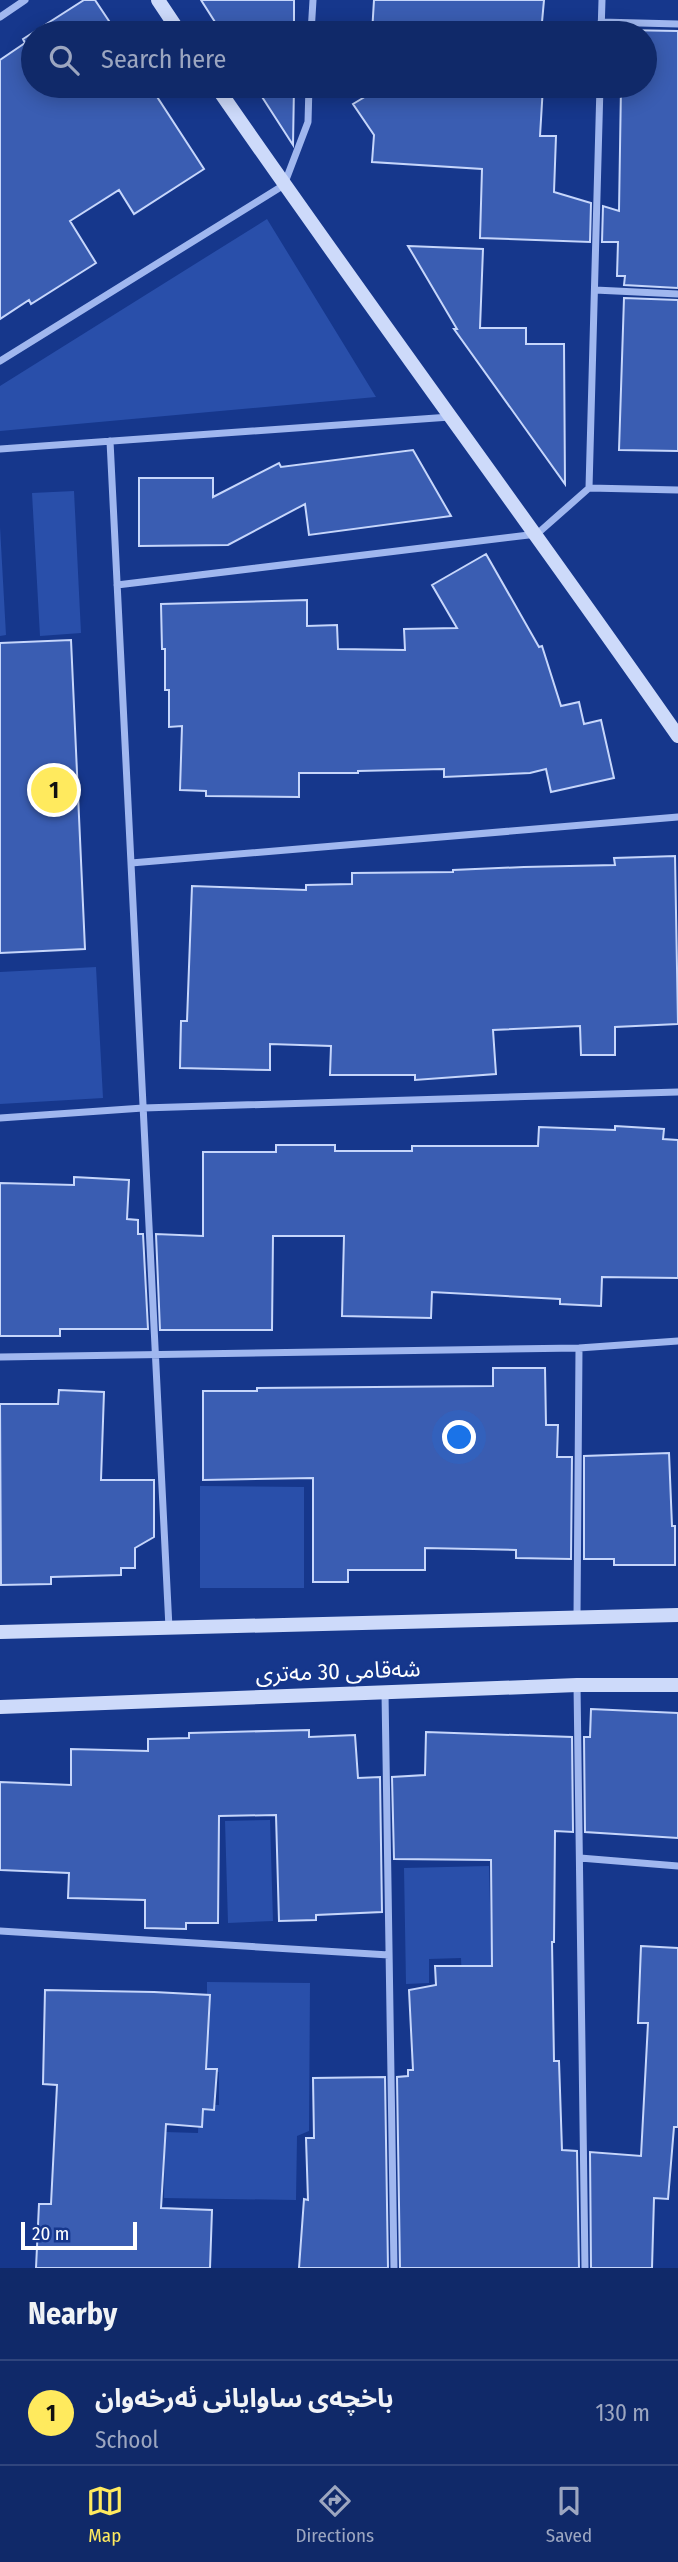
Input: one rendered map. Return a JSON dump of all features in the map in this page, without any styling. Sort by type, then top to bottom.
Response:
[{"type":"main road","points":[[158,0],[172,21]]},
{"type":"main road","points":[[224,98],[537,534],[678,736]]},
{"type":"main road","name":"شەقامی 30 مەتری","points":[[0,1632],[678,1615]]},
{"type":"main road","name":"شەقامی 30 مەتری","points":[[0,1707],[577,1685],[678,1685]]},
{"type":"street","points":[[0,17],[25,0]]},
{"type":"street","points":[[312,21],[313,0]]},
{"type":"street","points":[[601,21],[602,0]]},
{"type":"street","points":[[657,23],[678,24]]},
{"type":"street","points":[[0,361],[285,185],[308,122],[309,98]]},
{"type":"street","points":[[589,488],[600,98]]},
{"type":"street","points":[[595,290],[678,295]]},
{"type":"street","points":[[0,449],[453,417]]},
{"type":"street","points":[[110,441],[169,1628]]},
{"type":"street","points":[[117,585],[537,534],[589,488],[678,490]]},
{"type":"street","points":[[131,863],[678,817]]},
{"type":"street","points":[[0,1118],[143,1108],[678,1092]]},
{"type":"street","points":[[0,1357],[579,1348],[678,1341]]},
{"type":"street","points":[[577,1617],[579,1348]]},
{"type":"street","points":[[577,1685],[585,2268]]},
{"type":"street","points":[[384,1692],[394,2268]]},
{"type":"street","points":[[580,1858],[678,1866]]},
{"type":"street","points":[[0,1931],[389,1955]]},
{"type":"shaded area","points":[[267,219],[376,397],[0,431],[0,386]]},
{"type":"shaded area","points":[[74,491],[81,633],[40,636],[32,493]]},
{"type":"shaded area","points":[[0,527],[6,635],[0,636]]},
{"type":"shaded area","points":[[96,967],[103,1098],[0,1104],[0,972]]},
{"type":"shaded area","points":[[200,1486],[304,1487],[304,1588],[200,1588]]},
{"type":"shaded area","points":[[270,1820],[273,1921],[228,1923],[225,1821]]},
{"type":"shaded area","points":[[489,1866],[492,1981],[462,1982],[461,1958],[429,1959],[429,1983],[406,1984],[404,1868]]},
{"type":"shaded area","points":[[207,1982],[310,1983],[309,2131],[297,2136],[296,2200],[164,2198],[165,2132],[198,2133],[199,2105],[219,2105],[219,2072],[207,2071]]},
{"type":"building","points":[[84,0],[95,0],[109,21],[51,21]]},
{"type":"building","points":[[201,0],[294,0],[294,21],[214,21]]},
{"type":"building","points":[[374,0],[544,0],[542,21],[373,21]]},
{"type":"building","points":[[657,31],[678,31],[678,288],[624,285],[625,276],[617,276],[618,242],[602,242],[603,206],[619,211],[621,98],[657,98]]},
{"type":"building","points":[[21,46],[21,98],[158,98],[204,169],[134,214],[119,190],[70,221],[96,263],[31,304],[29,300],[0,319],[0,60]]},
{"type":"building","points":[[263,98],[294,98],[293,145]]},
{"type":"building","points":[[363,98],[542,98],[540,136],[556,136],[554,192],[591,203],[590,242],[480,238],[482,169],[372,162],[374,135],[353,104]]},
{"type":"building","points":[[408,246],[483,249],[480,328],[526,328],[526,344],[564,344],[565,484],[454,329],[457,329]]},
{"type":"building","points":[[624,298],[678,300],[678,451],[619,450]]},
{"type":"building","points":[[413,450],[451,516],[309,535],[305,504],[228,545],[139,546],[139,478],[213,478],[213,497],[279,463],[281,467]]},
{"type":"building","points":[[486,554],[539,647],[542,646],[561,706],[579,702],[584,724],[601,720],[614,778],[551,792],[546,769],[530,773],[444,777],[444,769],[358,771],[299,773],[299,797],[206,796],[206,791],[180,790],[182,726],[169,727],[169,690],[165,690],[161,604],[307,600],[307,626],[337,625],[338,649],[405,650],[404,629],[457,628],[432,585]]},
{"type":"building","points":[[71,640],[85,949],[0,953],[0,643]]},
{"type":"building","points":[[675,856],[678,1024],[615,1027],[615,1055],[581,1055],[580,1026],[493,1030],[496,1074],[415,1080],[415,1075],[330,1075],[331,1046],[270,1044],[270,1070],[180,1068],[181,1021],[187,1021],[192,886],[306,890],[306,885],[352,884],[352,873],[615,865],[614,858]]},
{"type":"building","points":[[615,1126],[664,1129],[663,1139],[678,1140],[678,1278],[602,1277],[601,1306],[560,1304],[560,1299],[432,1292],[431,1318],[342,1316],[344,1236],[273,1236],[272,1330],[160,1330],[156,1234],[203,1236],[203,1152],[276,1152],[276,1145],[335,1145],[335,1151],[412,1151],[412,1146],[538,1146],[539,1127],[615,1130]]},
{"type":"building","points":[[74,1177],[129,1180],[127,1219],[138,1220],[138,1234],[143,1234],[148,1329],[60,1329],[60,1336],[0,1336],[0,1183],[74,1185]]},
{"type":"building","points":[[493,1368],[545,1368],[546,1425],[558,1425],[557,1457],[572,1457],[571,1559],[516,1558],[516,1550],[425,1548],[425,1570],[348,1570],[348,1582],[313,1582],[313,1478],[203,1480],[203,1391],[493,1386]]},
{"type":"building","points":[[59,1390],[104,1392],[101,1480],[154,1480],[154,1537],[135,1548],[135,1568],[121,1568],[121,1575],[51,1577],[51,1584],[1,1585],[0,1404],[58,1404]]},
{"type":"building","points":[[669,1453],[675,1565],[614,1565],[614,1559],[584,1559],[584,1456]]},
{"type":"building","points":[[591,1709],[678,1713],[678,1838],[585,1832],[584,1737],[590,1737]]},
{"type":"building","points":[[309,1730],[309,1737],[355,1735],[358,1778],[380,1777],[382,1912],[316,1915],[316,1920],[279,1921],[276,1815],[219,1816],[218,1923],[186,1923],[186,1929],[145,1928],[145,1900],[68,1898],[69,1873],[0,1870],[0,1782],[71,1785],[71,1749],[148,1751],[148,1739],[189,1738],[189,1733]]},
{"type":"building","points":[[426,1732],[572,1737],[573,1832],[555,1831],[552,1942],[554,2061],[559,2061],[562,2150],[577,2151],[579,2268],[400,2268],[397,2077],[408,2076],[408,2070],[413,2070],[409,1990],[436,1985],[435,1966],[492,1966],[491,1860],[394,1859],[392,1777],[425,1775]]},
{"type":"building","points":[[641,1946],[678,1948],[678,2127],[674,2127],[668,2199],[654,2198],[652,2268],[591,2268],[590,2152],[641,2156],[648,2023],[638,2023]]},
{"type":"building","points":[[45,1990],[210,1995],[206,2069],[217,2069],[214,2110],[203,2109],[202,2127],[166,2124],[161,2208],[212,2210],[210,2268],[36,2268],[39,2204],[51,2204],[57,2085],[43,2084]]},
{"type":"building","points":[[385,2077],[388,2268],[299,2268],[304,2199],[308,2200],[306,2138],[314,2138],[313,2078]]},
{"type":"place","name":"باخچەی ساوایانی ئەرخەوان","points":[[54,790]]}]
